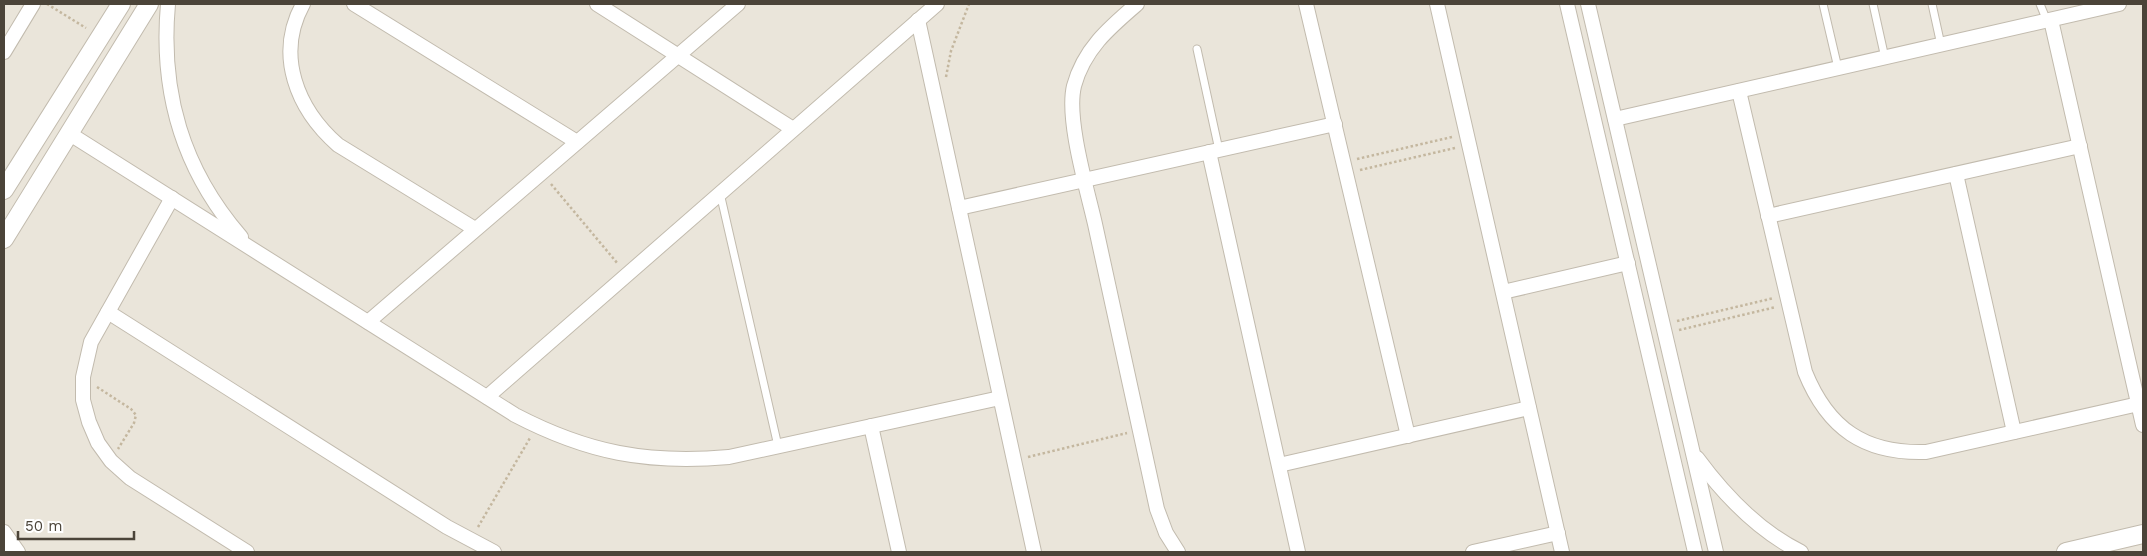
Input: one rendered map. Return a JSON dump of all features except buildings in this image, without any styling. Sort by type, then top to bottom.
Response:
[{"type":"street","points":[[4,52],[33,4]]},
{"type":"street","points":[[4,190],[121,4]]},
{"type":"street","points":[[4,240],[149,4]]},
{"type":"street","points":[[168,4],[165,34],[167,74],[174,113],[186,150],[204,186],[226,219],[252,248]]},
{"type":"street","points":[[303,4],[295,22],[291,56],[293,77],[310,115],[338,145],[476,229]]},
{"type":"street","points":[[354,4],[577,142]]},
{"type":"street","points":[[597,4],[793,130]]},
{"type":"street","points":[[368,322],[738,4]]},
{"type":"street","points":[[487,397],[937,4]]},
{"type":"street","points":[[1137,4],[1093,45],[1081,65],[1074,88],[1072,112],[1085,180],[1157,509],[1166,533],[1178,552]]},
{"type":"street","points":[[1306,4],[1408,436]]},
{"type":"street","points":[[1437,4],[1562,552]]},
{"type":"street","points":[[1567,4],[1695,552]]},
{"type":"street","points":[[1588,4],[1716,552]]},
{"type":"street","points":[[1615,119],[2119,4]]},
{"type":"street","points":[[918,20],[1034,552]]},
{"type":"street","points":[[2049,20],[2141,403],[2143,425]]},
{"type":"street","points":[[1738,91],[1805,372],[1814,393],[1826,412],[1842,428],[1860,441],[1881,449],[1903,453],[1926,452],[2141,403]]},
{"type":"street","points":[[959,208],[1335,124]]},
{"type":"street","points":[[70,134],[487,397],[537,426],[580,444],[616,454],[654,459],[691,460],[729,457],[1000,398]]},
{"type":"street","points":[[1768,216],[2080,146]]},
{"type":"street","points":[[1214,151],[1298,552]]},
{"type":"street","points":[[1956,174],[2014,432]]},
{"type":"street","points":[[1612,194],[1632,189]]},
{"type":"street","points":[[172,198],[91,342],[83,377],[83,400],[89,422],[98,443],[111,461],[130,478],[247,552]]},
{"type":"street","points":[[1503,292],[1628,263]]},
{"type":"street","points":[[108,312],[470,541],[494,552]]},
{"type":"street","points":[[1279,466],[1529,408]]},
{"type":"street","points":[[872,426],[899,552]]},
{"type":"street","points":[[1694,453],[1721,490],[1754,522],[1801,552]]},
{"type":"street","points":[[4,532],[18,552]]},
{"type":"street","points":[[1473,552],[1558,533]]},
{"type":"street","points":[[2066,552],[2143,534]]},
{"type":"lane","points":[[1823,4],[1838,68]]},
{"type":"lane","points":[[1873,4],[1885,58]]},
{"type":"lane","points":[[1932,4],[1941,45]]},
{"type":"lane","points":[[2040,4],[2049,20]]},
{"type":"lane","points":[[1197,49],[1214,151]]},
{"type":"lane","points":[[720,193],[778,446]]},
{"type":"path","points":[[47,4],[100,37]]},
{"type":"path","points":[[946,79],[951,51],[969,4]]},
{"type":"path","points":[[1345,168],[1468,139]]},
{"type":"path","points":[[1345,168],[1468,139]]},
{"type":"path","points":[[542,173],[628,274]]},
{"type":"path","points":[[1664,329],[1788,300]]},
{"type":"path","points":[[1664,329],[1788,300]]},
{"type":"path","points":[[83,377],[131,409],[136,415],[134,423],[111,461]]},
{"type":"path","points":[[470,541],[537,426]]},
{"type":"path","points":[[1014,460],[1139,430]]},
{"type":"shaded area","points":[[4,4],[2143,4],[2143,552],[4,552]]}]
